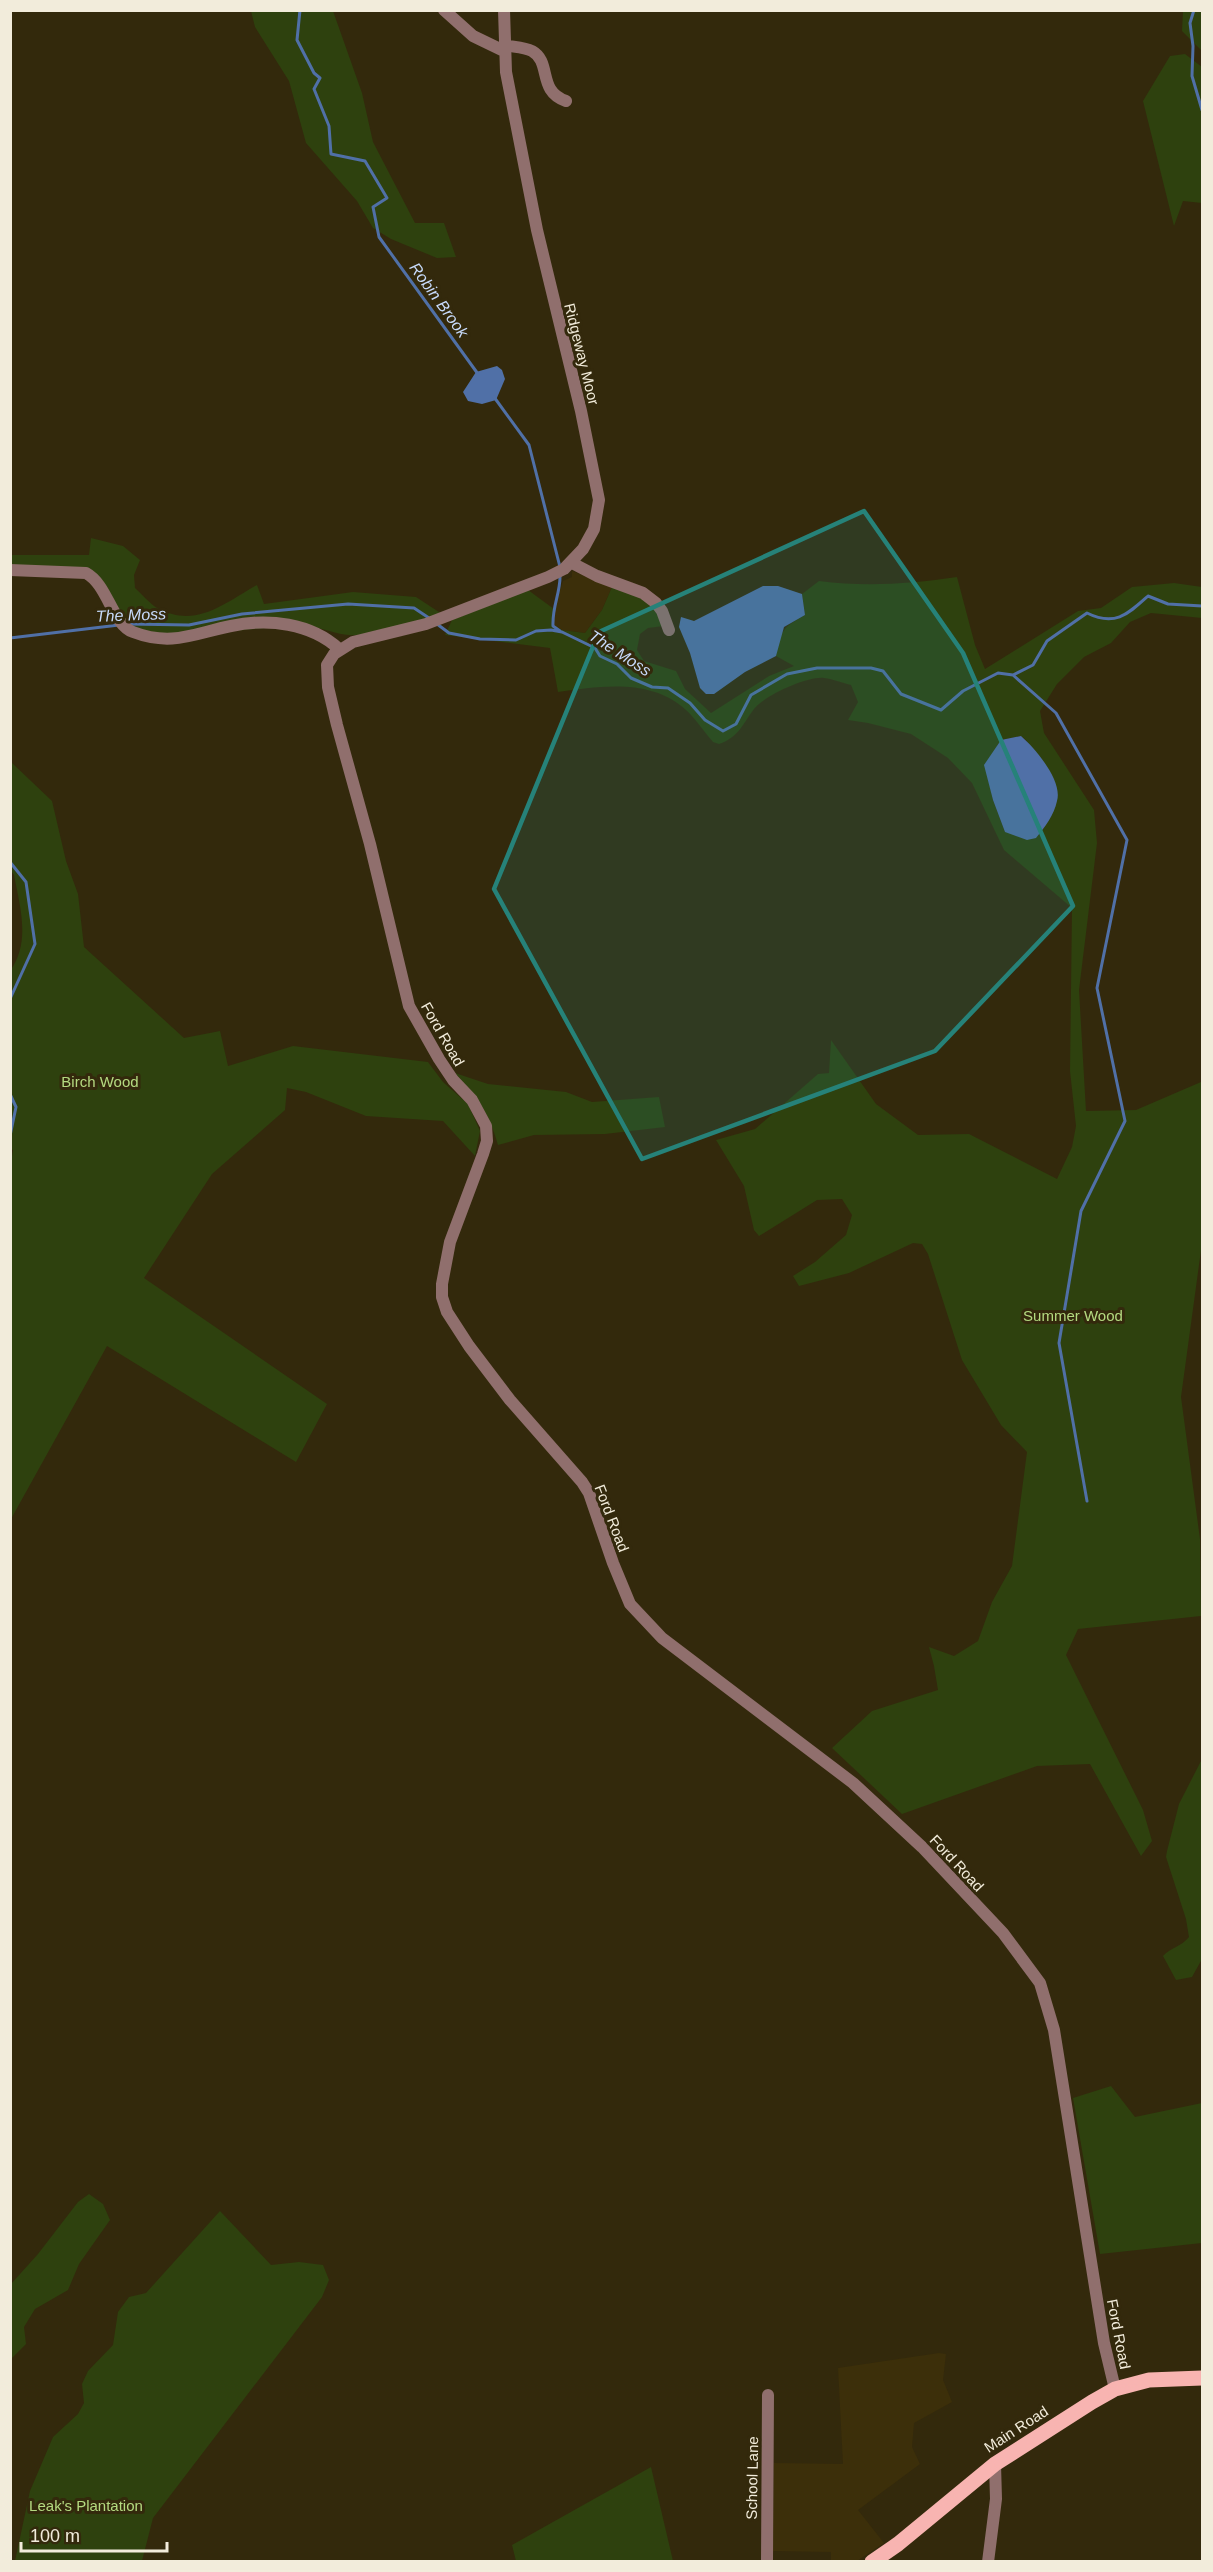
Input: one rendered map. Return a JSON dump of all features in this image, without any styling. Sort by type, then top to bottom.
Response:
[{"type":"main road","name":"Main Road","points":[[872,2562],[898,2544],[995,2464],[1028,2441],[1115,2389],[1149,2380],[1203,2378]]},
{"type":"street","points":[[444,10],[473,36],[504,48],[531,51],[539,56],[550,90],[558,98],[566,101]]},
{"type":"street","name":"Ridgeway Moor","points":[[504,10],[504,48],[537,230],[578,400],[598,500],[594,529],[583,549],[563,569]]},
{"type":"street","points":[[10,570],[86,573],[97,583],[124,628],[135,633],[173,639],[191,638],[234,625],[272,622],[309,631],[326,639],[339,650],[352,642],[446,617],[563,569],[597,576],[643,593],[662,611],[669,630]]},
{"type":"street","name":"Ford Road","points":[[339,650],[327,665],[328,687],[370,844],[409,1006],[439,1059],[453,1080],[472,1100],[486,1126],[487,1142],[450,1242],[442,1284],[442,1297],[447,1312],[469,1346],[510,1400],[589,1493],[622,1588],[630,1604],[641,1617],[662,1638],[875,1802],[922,1847],[1003,1933],[1040,1983],[1054,2030],[1104,2343],[1115,2389]]},
{"type":"street","name":"School Lane","points":[[766,2562],[768,2395]]},
{"type":"street","points":[[988,2562],[996,2499],[995,2464]]},
{"type":"highlighted area","points":[[864,511],[963,653],[1073,906],[935,1051],[642,1159],[494,889],[599,632]]},
{"type":"shaded area","points":[[572,571],[612,587],[602,610],[585,633],[562,630],[554,625],[554,609],[563,581],[572,577]]},
{"type":"shaded area","points":[[939,2353],[946,2354],[943,2380],[952,2402],[914,2423],[912,2447],[920,2464],[858,2510],[884,2543],[857,2561],[831,2561],[831,2552],[773,2551],[774,2463],[843,2464],[838,2368]]},
{"type":"green space","points":[[251,11],[333,11],[362,93],[373,142],[415,223],[444,223],[456,257],[437,258],[391,239],[373,228],[357,201],[306,143],[289,81],[255,27]]},
{"type":"green space","points":[[1183,11],[1202,11],[1202,51],[1182,31]]},
{"type":"green space","points":[[1185,54],[1202,67],[1202,203],[1183,201],[1174,226],[1143,101],[1170,56]]},
{"type":"green space","points":[[91,538],[123,546],[140,560],[134,575],[135,588],[154,606],[171,614],[184,616],[209,612],[257,585],[264,604],[353,592],[416,597],[442,614],[389,629],[357,635],[303,626],[188,634],[146,631],[125,620],[113,607],[89,571],[11,567],[10,555],[89,555]]},
{"type":"green space","name":"Summer Wood","points":[[957,577],[975,645],[985,669],[1078,611],[1101,608],[1132,587],[1174,583],[1202,587],[1202,618],[1151,613],[1130,622],[1111,643],[1084,657],[1057,684],[1040,711],[1044,733],[1094,810],[1097,843],[1079,990],[1086,1111],[1136,1110],[1201,1082],[1202,1243],[1181,1397],[1200,1539],[1201,1616],[1078,1629],[1066,1655],[1143,1810],[1152,1841],[1141,1856],[1090,1764],[1037,1766],[902,1814],[832,1748],[872,1711],[938,1690],[929,1647],[954,1656],[978,1641],[992,1602],[1012,1566],[1027,1452],[1001,1425],[962,1360],[928,1254],[922,1244],[913,1243],[849,1273],[799,1286],[793,1276],[815,1262],[846,1235],[852,1215],[842,1199],[817,1200],[759,1236],[754,1230],[744,1186],[716,1140],[755,1129],[818,1074],[829,1073],[831,1040],[876,1104],[918,1135],[969,1134],[1057,1179],[1072,1147],[1076,1126],[1070,1071],[1072,908],[1004,850],[972,783],[948,758],[911,734],[848,720],[858,702],[851,685],[817,678],[786,688],[759,704],[736,734],[719,744],[713,742],[686,710],[657,693],[625,687],[558,692],[550,648],[445,635],[452,620],[528,590],[554,609],[554,625],[562,630],[585,633],[602,610],[612,587],[643,600],[654,610],[664,626],[648,628],[640,634],[637,650],[644,661],[676,671],[685,689],[711,713],[769,676],[794,666],[776,656],[779,640],[791,623],[805,615],[802,594],[819,581],[870,584],[905,583]],"holes":[[[1021,736],[1027,741],[1005,832],[993,800],[985,765],[1001,740]]]},
{"type":"green space","name":"Birch Wood","points":[[11,762],[52,801],[66,861],[78,894],[84,947],[184,1038],[220,1031],[228,1066],[293,1046],[428,1062],[443,1082],[468,1104],[480,1131],[475,1156],[443,1121],[366,1116],[306,1092],[287,1088],[285,1110],[212,1174],[144,1278],[327,1404],[296,1462],[107,1346],[11,1519],[10,1168],[13,1150],[10,1149],[10,971],[20,948],[22,924],[14,875],[11,871]]},
{"type":"green space","points":[[455,1073],[488,1084],[566,1092],[592,1102],[659,1097],[665,1127],[605,1134],[534,1135],[498,1145],[491,1123],[481,1106]]},
{"type":"green space","points":[[1202,1759],[1202,1959],[1192,1977],[1176,1980],[1163,1956],[1189,1937],[1186,1919],[1166,1857],[1179,1804]]},
{"type":"green space","points":[[1111,2086],[1135,2117],[1202,2103],[1202,2243],[1100,2254],[1073,2098]]},
{"type":"green space","points":[[89,2194],[103,2204],[110,2220],[79,2264],[68,2290],[35,2309],[24,2327],[26,2344],[11,2359],[11,2284],[38,2254],[78,2202]]},
{"type":"green space","name":"Leak's Plantation","points":[[220,2211],[271,2265],[299,2262],[323,2265],[329,2280],[322,2297],[153,2518],[142,2561],[15,2561],[30,2491],[53,2437],[78,2414],[84,2403],[82,2384],[88,2371],[113,2345],[118,2312],[129,2297],[146,2293]]},
{"type":"green space","points":[[651,2467],[673,2561],[516,2561],[512,2545]]},
{"type":"water","points":[[497,366],[502,370],[505,379],[496,400],[482,404],[468,401],[463,392],[476,372]]},
{"type":"water","points":[[763,586],[778,586],[802,594],[805,615],[784,627],[776,656],[745,672],[714,694],[706,694],[700,688],[690,653],[679,627],[681,617],[694,621]]},
{"type":"water","points":[[1021,736],[1033,748],[1052,775],[1058,793],[1056,806],[1046,825],[1036,838],[1027,840],[1005,832],[993,800],[984,765],[1001,740]]},
{"type":"waterway","name":"Robin Brook","points":[[300,10],[297,40],[314,73],[320,78],[314,89],[329,126],[331,154],[365,161],[387,198],[373,207],[379,237],[478,374]]},
{"type":"waterway","points":[[1194,10],[1190,23],[1193,46],[1192,76],[1202,110]]},
{"type":"waterway","name":"Robin Brook","points":[[494,397],[529,445],[560,567]]},
{"type":"waterway","name":"Robin Brook","points":[[560,574],[553,626],[560,631]]},
{"type":"waterway","name":"The Moss","points":[[437,624],[449,633],[480,639],[516,640],[536,631],[562,632],[595,648],[600,656],[617,664],[631,678],[652,687],[668,688],[690,703],[705,720],[723,731],[736,724],[751,695],[787,674],[817,668],[871,668],[883,671],[901,694],[941,710],[963,691],[998,673],[1013,675],[1033,665],[1047,641],[1087,613],[1113,619],[1127,613],[1148,596],[1168,604],[1202,606]]},
{"type":"waterway","name":"The Moss","points":[[129,624],[189,625],[242,614],[348,604],[414,608],[429,618]]},
{"type":"waterway","name":"The Moss","points":[[10,638],[119,625]]},
{"type":"waterway","points":[[1013,675],[1056,713],[1127,840],[1097,988],[1125,1121],[1081,1211],[1059,1343],[1087,1501]]},
{"type":"waterway","points":[[10,862],[26,882],[35,944],[10,999]]},
{"type":"waterway","points":[[10,1094],[16,1107],[10,1136]]}]
